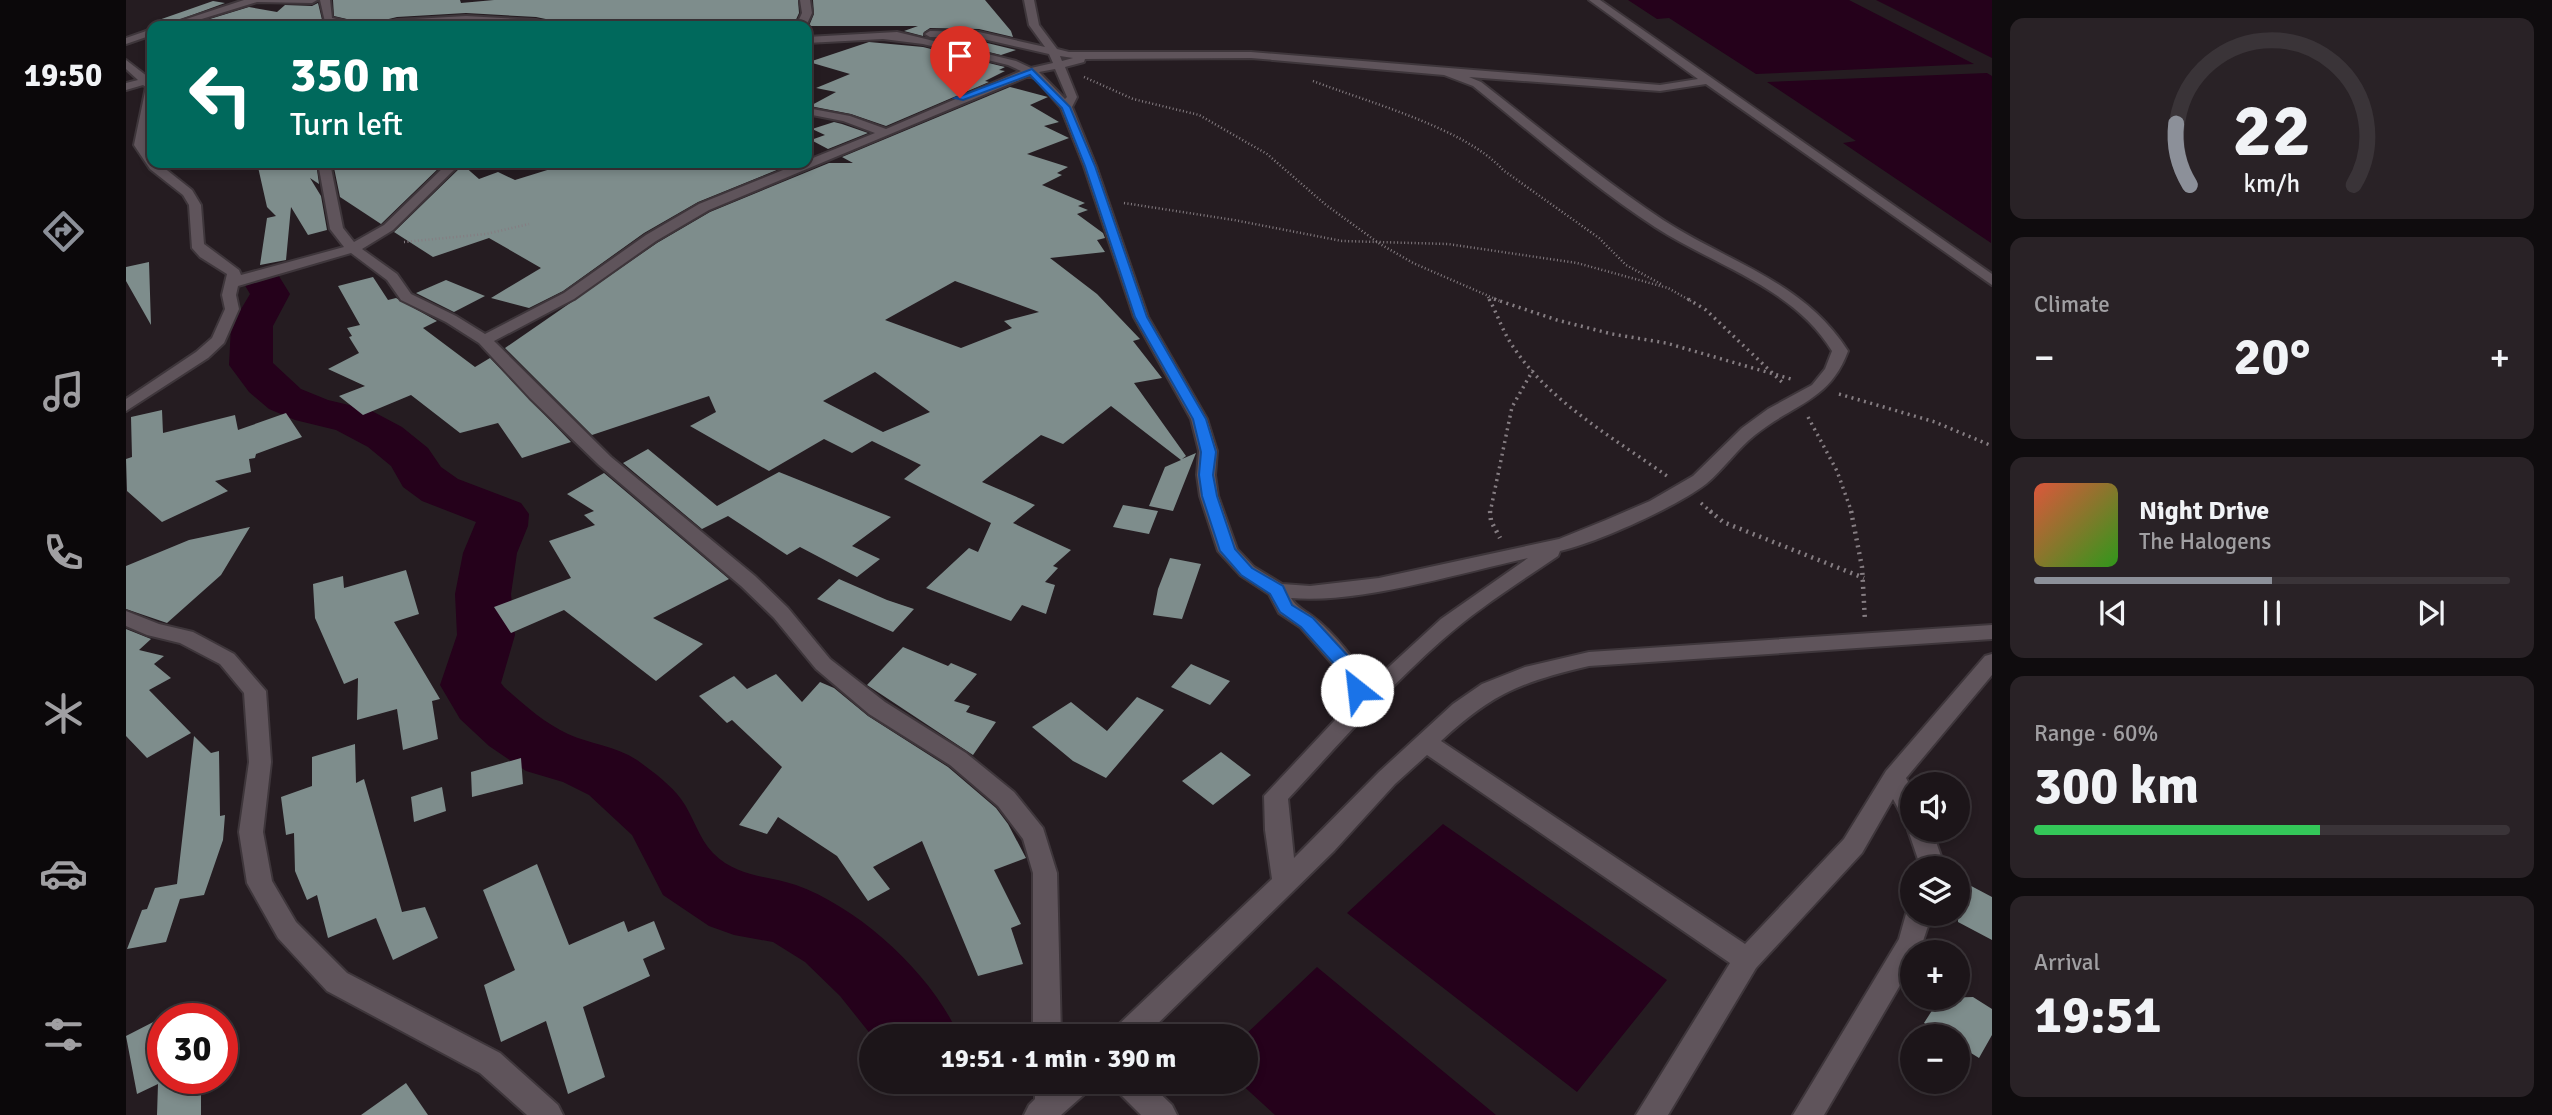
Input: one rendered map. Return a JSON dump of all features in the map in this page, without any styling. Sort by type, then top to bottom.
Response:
[{"type":"street","points":[[187,21],[256,0],[312,0]]},
{"type":"street","points":[[325,0],[326,21]]},
{"type":"street","points":[[803,21],[807,13],[805,0]]},
{"type":"street","points":[[1029,0],[1034,25],[1053,51],[1072,97],[1066,107]]},
{"type":"street","points":[[1594,0],[1992,281]]},
{"type":"street","points":[[430,21],[519,21]]},
{"type":"street","points":[[126,41],[147,34]]},
{"type":"street","points":[[812,40],[979,34],[1091,57],[1251,55],[1597,86],[1660,88],[1709,80]]},
{"type":"street","points":[[884,36],[954,47],[1012,63],[1032,71],[1066,107],[1141,317],[1199,419],[1208,452],[1206,475],[1209,496],[1228,551],[1247,571],[1277,590],[1310,593],[1345,590],[1564,544],[1656,505],[1699,480],[1748,432],[1818,388],[1833,370],[1840,351],[1833,336],[1818,318],[1791,298],[1661,224],[1477,84],[1446,72]]},
{"type":"street","points":[[812,163],[960,98],[1032,71],[1091,57]]},
{"type":"street","points":[[126,63],[147,80]]},
{"type":"street","points":[[126,87],[147,80]]},
{"type":"street","points":[[812,112],[870,125],[885,133]]},
{"type":"street","points":[[147,119],[140,136],[140,145],[147,156]]},
{"type":"street","points":[[126,406],[202,355],[219,340],[232,309],[229,295],[234,283],[234,273],[205,254],[197,245],[195,205],[188,192],[156,168]]},
{"type":"street","points":[[325,168],[337,229],[351,247],[392,277],[406,297],[451,319],[484,340],[536,395],[605,461],[748,581],[781,613],[823,664],[877,709],[958,759],[1006,799],[1034,835],[1045,873],[1047,1024]]},
{"type":"street","points":[[234,283],[256,273],[369,241],[390,225],[450,168]]},
{"type":"street","points":[[484,340],[569,296],[651,238],[704,207],[799,168]]},
{"type":"street","points":[[1285,881],[1276,796],[1360,707],[1433,637],[1472,605],[1564,544]]},
{"type":"street","points":[[1277,590],[1286,608],[1307,622],[1353,674],[1360,707]]},
{"type":"street","points":[[126,618],[154,630],[186,636],[227,659],[255,691],[261,762],[251,832],[260,883],[287,930],[337,982],[490,1063],[548,1115]]},
{"type":"street","points":[[1138,1024],[1387,778],[1461,710],[1490,690],[1533,672],[1589,659],[1992,632]]},
{"type":"street","points":[[1651,1115],[1747,960],[1853,846],[1894,777],[1992,661]]},
{"type":"street","points":[[1427,743],[1747,960]]},
{"type":"street","points":[[1894,777],[1900,789]]},
{"type":"street","points":[[1808,1115],[1911,942],[1916,926]]},
{"type":"street","points":[[1140,1094],[1162,1115]]},
{"type":"path","points":[[1058,65],[1133,99],[1199,115],[1267,154],[1326,205],[1380,244],[1413,263],[1488,297],[1557,320],[1612,334],[1666,343],[1936,422],[1992,446]]},
{"type":"path","points":[[1312,80],[1457,136],[1492,158],[1503,170],[1599,238],[1626,265],[1706,310],[1799,398],[1840,477],[1848,500],[1864,578],[1865,639]]},
{"type":"path","points":[[1101,199],[1234,220],[1342,241],[1448,244],[1577,263],[1668,288]]},
{"type":"path","points":[[398,243],[486,234],[529,224]]},
{"type":"path","points":[[1488,297],[1516,352],[1533,370],[1569,404],[1684,489],[1723,522],[1864,578]]},
{"type":"path","points":[[1511,556],[1491,521],[1490,505],[1512,407],[1533,370]]},
{"type":"shaded area","points":[[1628,0],[1849,0],[1974,64],[1756,74],[1669,18],[1657,19]]},
{"type":"shaded area","points":[[1876,0],[1992,0],[1992,58]]},
{"type":"shaded area","points":[[1987,73],[1992,76],[1991,243],[1843,143],[1856,141],[1767,82]]},
{"type":"shaded area","points":[[1443,824],[1667,980],[1577,1092],[1347,913]]},
{"type":"shaded area","points":[[1317,967],[1496,1115],[1275,1115],[1252,1094],[1258,1094],[1257,1024]]},
{"type":"building","points":[[333,0],[460,0],[461,3],[494,0],[798,0],[799,13],[795,21],[555,21],[536,17],[466,13],[355,21],[334,16]]},
{"type":"building","points":[[813,0],[985,0],[1013,37],[979,29],[930,28],[923,36],[904,31],[918,26],[812,26]]},
{"type":"building","points":[[213,1],[225,3],[176,21],[156,21]]},
{"type":"building","points":[[318,3],[322,21],[203,21],[249,7],[277,12],[285,5],[312,6]]},
{"type":"building","points":[[940,40],[979,41],[1016,50],[1001,55]]},
{"type":"building","points":[[869,42],[923,47],[1005,67],[999,70],[1005,71],[985,81],[989,82],[886,126],[851,114],[812,106],[836,92],[816,88],[850,74],[812,61]]},
{"type":"building","points":[[1010,87],[1048,97],[1030,105],[1059,122],[1044,126],[1069,138],[1027,154],[1068,167],[1057,173],[1062,175],[1042,185],[1085,203],[1078,206],[1088,210],[1077,214],[1103,233],[1105,238],[1097,240],[1105,252],[1050,258],[1097,294],[1140,339],[1133,341],[1162,378],[1134,383],[1186,456],[1182,459],[1196,453],[1173,511],[1149,506],[1165,467],[1181,460],[1111,406],[1063,444],[1041,435],[982,482],[1035,505],[1013,523],[1071,550],[1053,566],[1058,568],[1045,582],[1055,585],[1046,614],[1022,605],[1011,621],[926,588],[969,548],[978,552],[991,523],[904,479],[921,465],[872,441],[852,453],[824,439],[769,471],[690,426],[716,412],[709,396],[592,435],[505,348],[657,243],[710,212],[829,163],[853,163],[842,157]],"holes":[[[955,281],[1039,312],[1004,321],[1012,328],[961,348],[885,320]],[[875,372],[930,412],[883,432],[823,401]]]},
{"type":"building","points":[[834,122],[868,133],[828,149],[812,141],[825,135],[812,129]]},
{"type":"building","points":[[258,168],[317,168],[319,184],[310,178],[321,196],[327,230],[308,235],[291,207],[286,260],[260,265],[267,218],[276,216],[267,207]]},
{"type":"building","points":[[334,168],[439,168],[381,224],[340,197]]},
{"type":"building","points":[[460,168],[466,168],[479,179],[498,172],[515,180],[554,168],[782,168],[698,202],[644,233],[563,291],[529,308],[491,298],[541,268],[489,238],[433,257],[394,232]]},
{"type":"building","points":[[149,262],[151,325],[126,281],[126,267]]},
{"type":"building","points":[[373,277],[388,300],[396,298],[437,321],[423,328],[475,367],[490,358],[571,442],[522,458],[498,423],[460,433],[411,395],[363,415],[339,396],[365,386],[328,369],[359,353],[347,328],[360,325],[338,286]]},
{"type":"building","points":[[446,280],[485,296],[454,312],[416,293]]},
{"type":"building","points":[[162,410],[163,433],[235,415],[238,430],[286,413],[302,437],[256,454],[255,458],[249,459],[251,472],[215,481],[228,491],[162,522],[127,491],[126,459],[132,457],[131,417]]},
{"type":"building","points":[[648,449],[717,506],[779,472],[891,517],[852,546],[880,559],[857,577],[800,547],[787,555],[728,516],[702,529],[623,463]]},
{"type":"building","points":[[604,473],[729,579],[653,618],[703,644],[656,681],[564,610],[511,633],[494,607],[571,578],[549,541],[595,525],[584,515],[594,511],[567,494]]},
{"type":"building","points":[[1123,505],[1158,511],[1149,534],[1113,527]]},
{"type":"building","points":[[250,527],[221,575],[167,623],[126,609],[126,566],[189,540]]},
{"type":"building","points":[[1170,558],[1201,564],[1182,619],[1153,615],[1158,589]]},
{"type":"building","points":[[406,570],[419,614],[394,622],[440,699],[432,701],[438,739],[403,750],[397,709],[357,720],[358,678],[344,684],[315,618],[313,584],[343,576],[344,588]]},
{"type":"building","points":[[839,579],[914,609],[893,632],[817,599]]},
{"type":"building","points":[[126,629],[151,639],[139,650],[164,656],[154,664],[171,678],[149,690],[191,733],[147,758],[126,736]]},
{"type":"building","points":[[903,647],[948,666],[951,663],[977,674],[954,701],[970,706],[966,712],[996,722],[973,755],[867,685]]},
{"type":"building","points":[[1191,664],[1230,681],[1210,705],[1171,687]]},
{"type":"building","points":[[776,674],[802,702],[820,682],[834,688],[868,716],[948,767],[996,808],[1026,858],[994,870],[1021,924],[1011,928],[1023,964],[978,976],[922,841],[873,867],[890,889],[868,901],[837,856],[778,817],[767,834],[739,825],[782,767],[732,720],[727,723],[699,696],[734,676],[747,689]]},
{"type":"building","points":[[1137,697],[1164,710],[1106,778],[1073,761],[1032,727],[1071,702],[1107,731]]},
{"type":"building","points":[[194,736],[211,753],[219,751],[220,816],[225,815],[223,840],[204,895],[180,899],[166,942],[127,949],[142,910],[147,909],[155,888],[177,884]]},
{"type":"building","points":[[355,744],[356,783],[364,779],[402,912],[425,907],[438,938],[393,960],[376,918],[328,938],[317,895],[307,900],[295,871],[294,833],[286,835],[281,797],[312,786],[312,757]]},
{"type":"building","points":[[1221,752],[1251,775],[1213,805],[1182,781]]},
{"type":"building","points":[[521,758],[523,784],[472,797],[471,772]]},
{"type":"building","points":[[442,787],[446,811],[414,822],[411,797]]},
{"type":"building","points":[[537,864],[569,945],[624,921],[628,932],[654,921],[665,949],[643,959],[650,976],[583,1007],[605,1077],[568,1094],[546,1021],[501,1042],[484,985],[515,970],[483,890]]},
{"type":"building","points":[[1970,885],[1992,897],[1992,940],[1966,926],[1970,926]]},
{"type":"building","points":[[1970,997],[1992,1009],[1992,1035],[1979,1058],[1970,1052],[1970,1024],[1924,1023],[1932,1010],[1970,1010]]},
{"type":"building","points":[[147,1025],[147,1089],[137,1094],[126,1036]]},
{"type":"building","points":[[406,1083],[428,1115],[361,1115]]},
{"type":"building","points":[[158,1094],[201,1094],[201,1115],[157,1115]]},
{"type":"waterway","points":[[263,282],[270,294],[252,326],[251,365],[265,382],[285,399],[312,410],[353,420],[385,437],[411,458],[421,476],[440,490],[503,514],[502,526],[490,553],[483,594],[486,635],[470,685],[482,703],[511,729],[549,754],[582,763],[612,777],[656,816],[688,874],[734,904],[789,914],[831,939],[867,972],[910,1024]]},
{"type":"route","points":[[960,98],[1032,71],[1066,107],[1090,166],[1141,317],[1199,419],[1208,452],[1206,475],[1209,496],[1228,551],[1247,571],[1277,590],[1286,608],[1307,622],[1353,674],[1357,690]]}]
